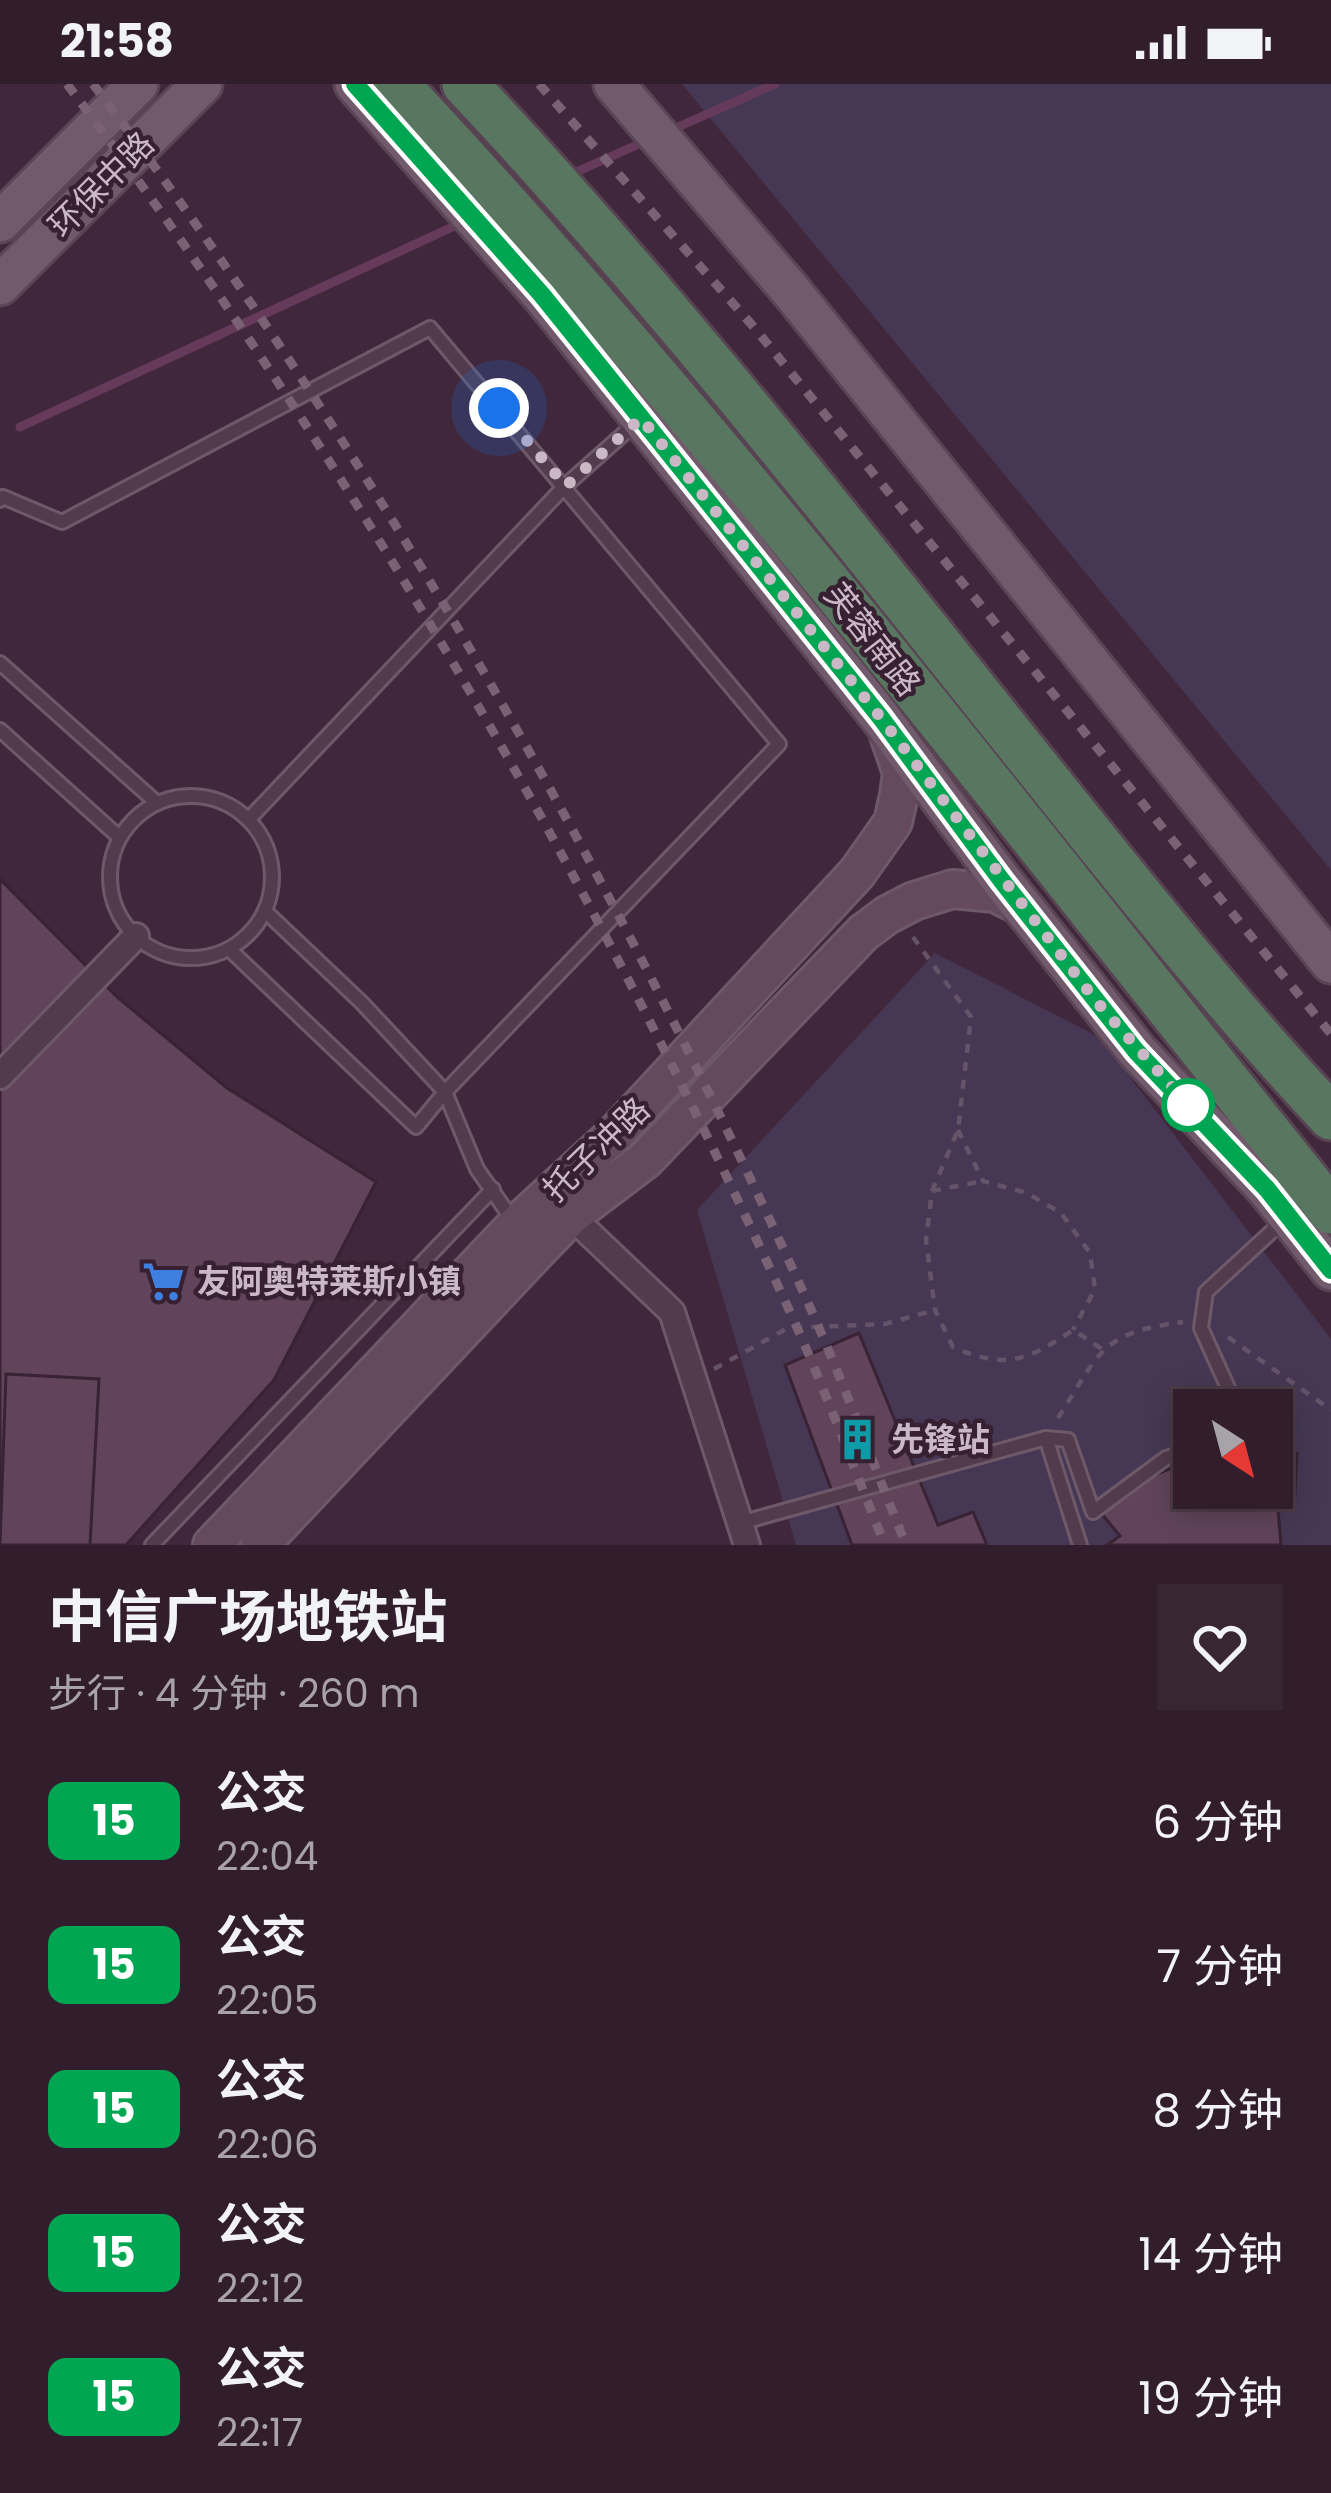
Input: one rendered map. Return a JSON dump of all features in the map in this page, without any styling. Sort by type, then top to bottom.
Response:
[{"type":"highway","name":"芙蓉南路","points":[[396,84],[623,334],[760,497],[978,772],[1310,1213]]},
{"type":"highway","name":"芙蓉南路","points":[[465,84],[628,265],[1245,1025],[1331,1117]]},
{"type":"main road","name":"环保中路","points":[[0,284],[202,84]]},
{"type":"main road","points":[[355,84],[542,295],[881,718],[1136,1051],[1242,1161],[1310,1213],[1331,1270]]},
{"type":"main road","points":[[615,85],[725,211],[1056,616],[1331,962]]},
{"type":"main road","name":"环保中路","points":[[0,223],[126,92]]},
{"type":"street","name":"托子冲路","points":[[212,1545],[516,1225],[614,1136],[830,904],[876,848],[892,822],[902,773],[881,718]]},
{"type":"street","name":"托子冲路","points":[[260,1545],[571,1216],[645,1160],[862,933],[914,901],[953,889],[995,893],[1023,907]]},
{"type":"street","points":[[0,1076],[136,936]]},
{"type":"street","points":[[571,1216],[672,1312],[744,1534]]},
{"type":"lane","points":[[0,500],[3,497],[62,523],[430,328],[778,744],[416,1127],[229,949]]},
{"type":"lane","points":[[249,819],[566,486],[641,418]]},
{"type":"lane","points":[[0,663],[157,802]]},
{"type":"lane","points":[[0,730],[119,837]]},
{"type":"lane","points":[[184,795],[220,800],[249,819],[268,847],[273,875],[266,911],[249,935],[229,949],[188,958],[161,952],[136,936],[118,913],[110,886],[119,837],[134,819],[157,802],[184,795]]},
{"type":"lane","points":[[266,911],[445,1092],[477,1169],[516,1225]]},
{"type":"lane","points":[[152,1545],[493,1189]]},
{"type":"lane","points":[[1229,1389],[1201,1328],[1206,1292],[1310,1213]]},
{"type":"lane","points":[[744,1534],[1046,1438],[1068,1440],[1093,1512],[1173,1456]]},
{"type":"lane","points":[[1046,1438],[1080,1545]]},
{"type":"path","points":[[909,930],[971,1017],[958,1130],[932,1191],[926,1240],[935,1310],[953,1347],[987,1362],[1034,1357],[1073,1330],[1095,1289],[1090,1253],[1061,1213],[1027,1193],[983,1181],[932,1191]]},
{"type":"path","points":[[958,1130],[983,1181]]},
{"type":"path","points":[[694,1381],[788,1328],[885,1324],[935,1310]]},
{"type":"path","points":[[1046,1438],[1102,1349],[1136,1328],[1185,1322],[1228,1337],[1331,1410]]},
{"type":"path","points":[[1073,1330],[1102,1349]]},
{"type":"shaded area","points":[[682,84],[1331,84],[1331,870]]},
{"type":"shaded area","points":[[935,953],[1099,1037],[1331,1339],[1331,1545],[796,1545],[697,1210]]},
{"type":"building","name":"友阿奥特莱斯小镇","points":[[0,879],[117,997],[227,1088],[376,1182],[274,1380],[126,1545],[0,1545]]},
{"type":"building","name":"先锋站","points":[[859,1333],[938,1525],[973,1512],[987,1545],[852,1545],[785,1365]]},
{"type":"building","points":[[6,1374],[99,1379],[90,1545],[0,1545]]},
{"type":"building","points":[[1293,1453],[1297,1453],[1294,1510],[1278,1509],[1293,1509]]},
{"type":"building","points":[[1173,1468],[1173,1509],[1278,1509],[1281,1545],[1107,1545],[1120,1536],[1101,1513],[1152,1476]]},
{"type":"waterway","points":[[669,131],[775,84]]},
{"type":"waterway","points":[[565,177],[648,140]]},
{"type":"waterway","points":[[20,427],[461,223]]},
{"type":"railway","points":[[67,84],[272,373],[459,673],[546,827],[630,983],[785,1301],[885,1545]]},
{"type":"railway","points":[[93,84],[295,369],[480,665],[565,817],[647,971],[800,1285],[906,1545]]},
{"type":"railway","points":[[539,84],[752,325],[1331,1034]]},
{"type":"bus line","name":"15","points":[[355,84],[542,295],[881,718],[1136,1051],[1267,1189],[1331,1270]]},
{"type":"place","name":"友阿奥特莱斯小镇","points":[[163,1281]]},
{"type":"place","name":"先锋站","points":[[857,1439]]},
{"type":"route","points":[[499,408],[566,486],[641,418],[881,718],[1096,1001],[1188,1105]]}]
